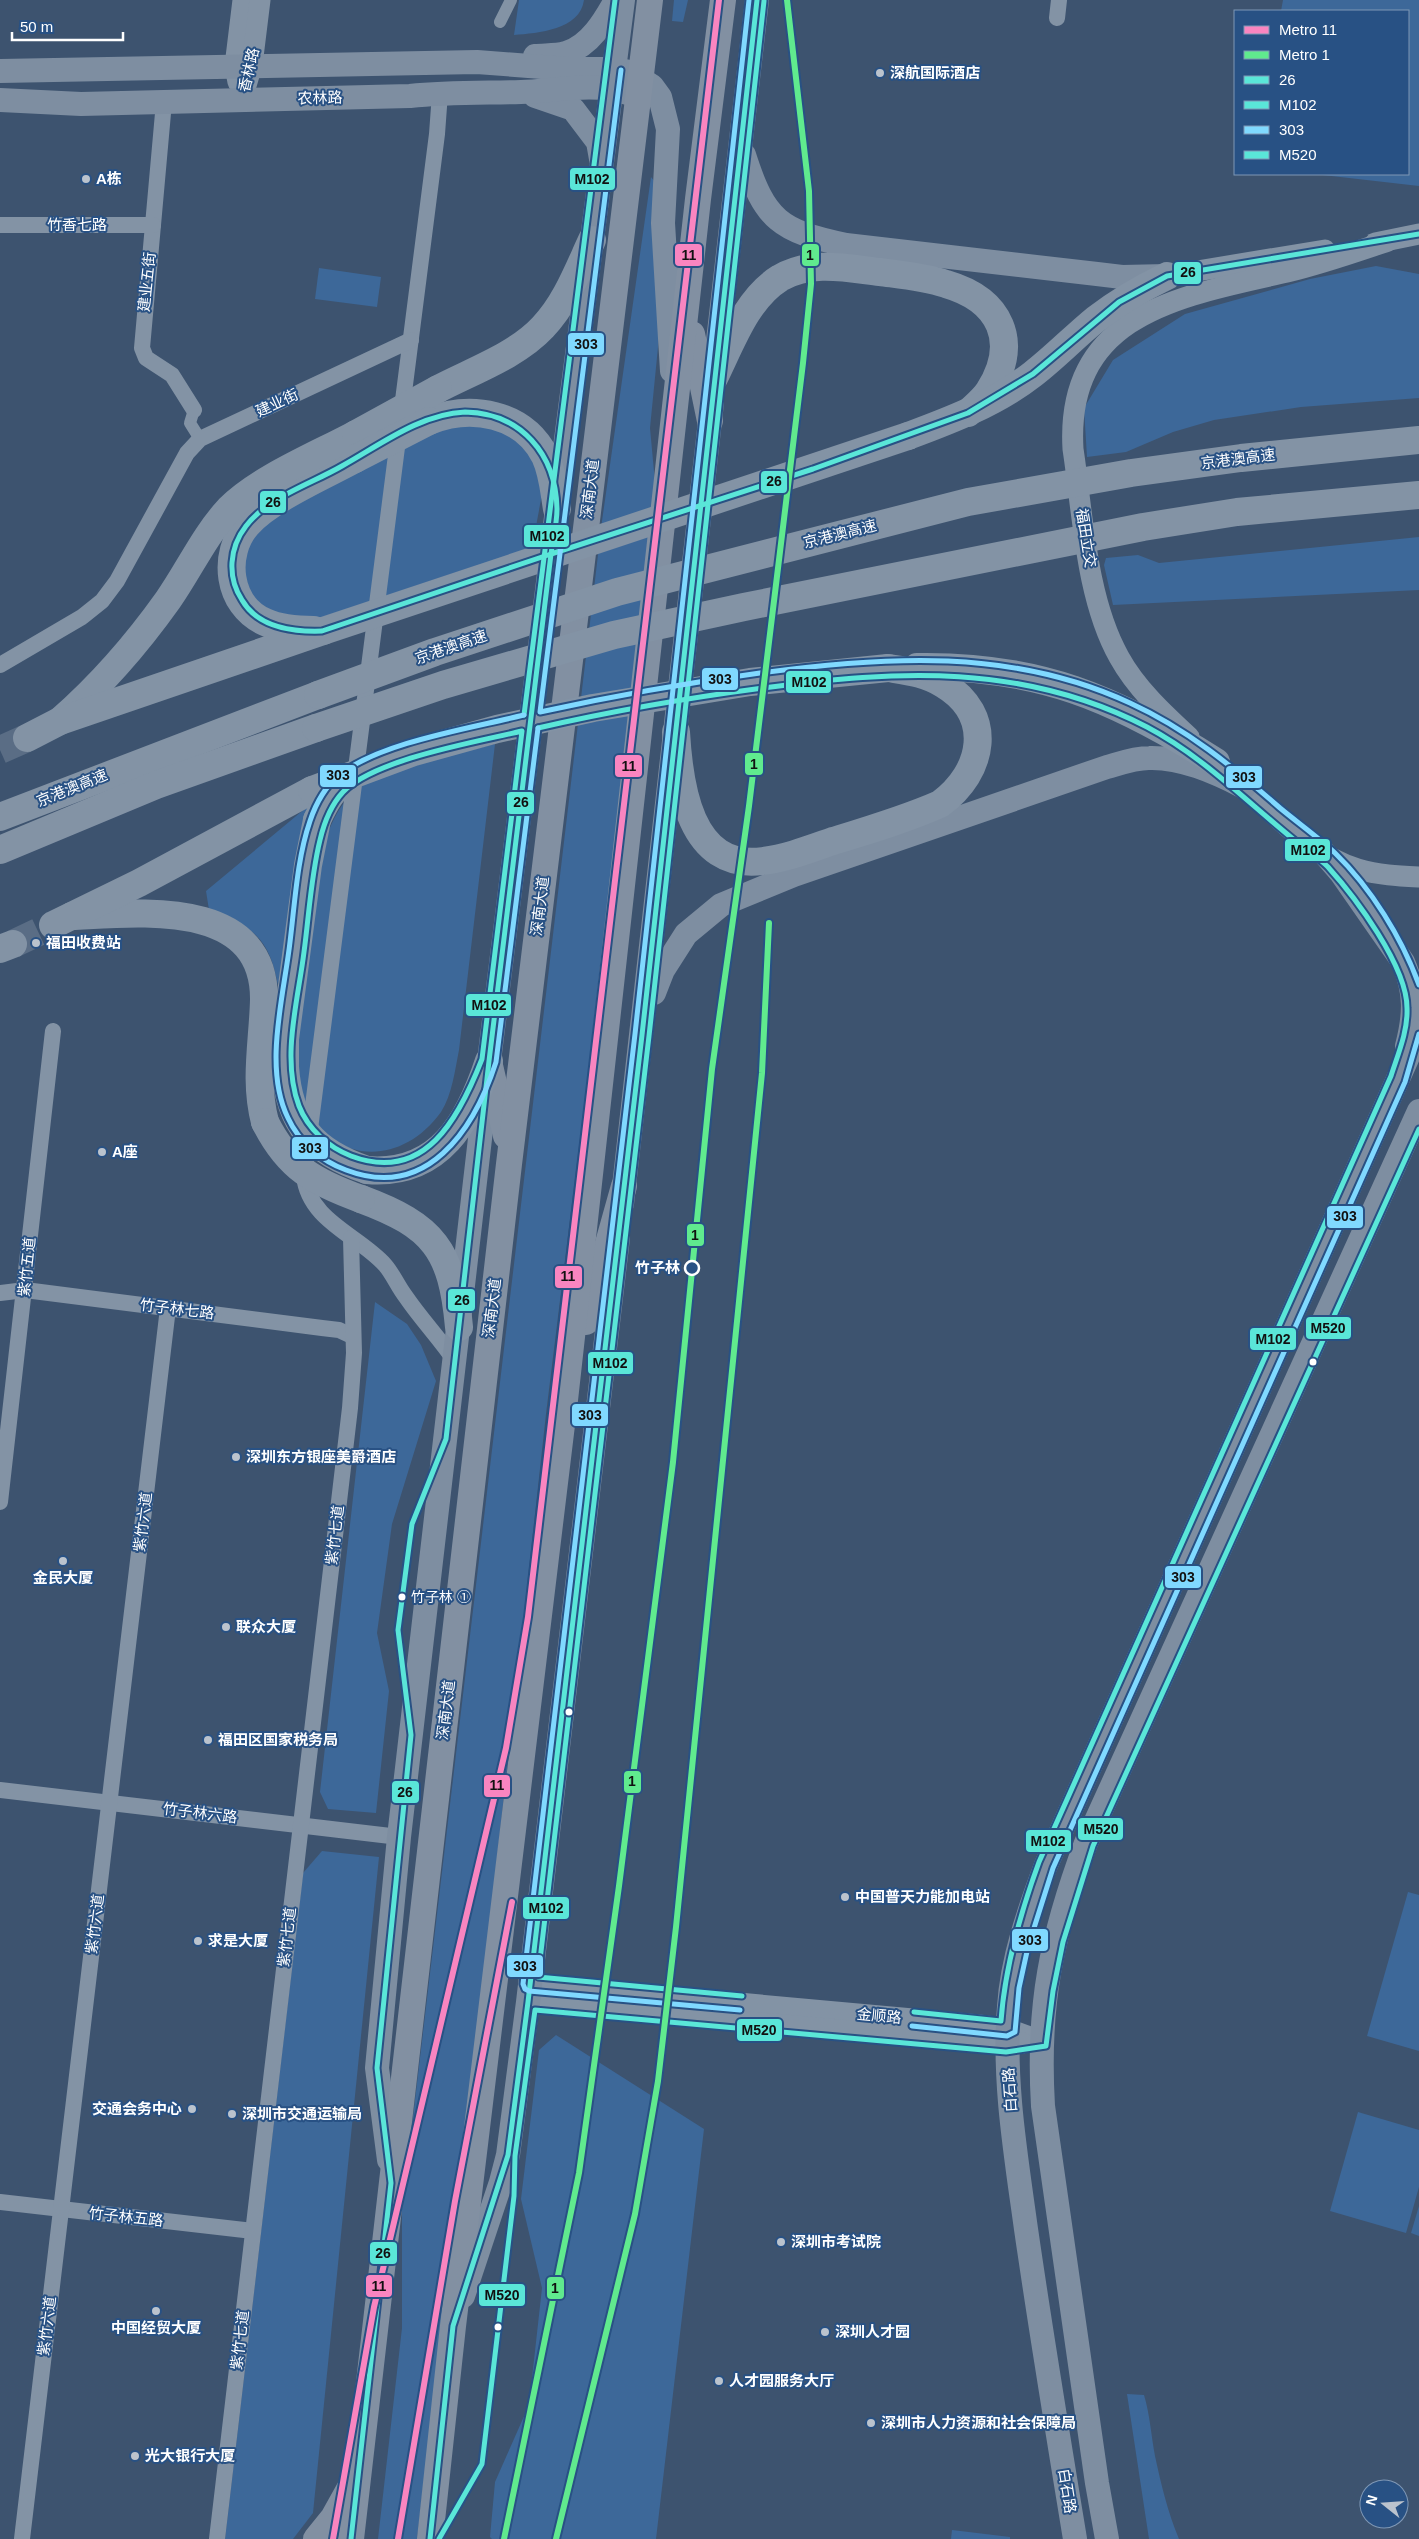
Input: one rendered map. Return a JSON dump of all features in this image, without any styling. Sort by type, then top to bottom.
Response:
[{"type":"highway","points":[[323,631],[280,627],[253,615],[242,604],[230,574],[232,556],[238,540],[256,516],[355,446],[438,390],[514,349],[543,328],[563,301],[592,240]]},
{"type":"highway","points":[[714,378],[744,316],[761,295],[779,279],[799,269],[819,266],[844,256],[921,266],[948,284],[969,293],[985,305],[998,318],[1004,336],[1005,353],[999,372],[988,392],[968,413]]},
{"type":"highway","points":[[27,738],[60,721],[323,631],[908,436],[968,413],[1033,374],[1119,302],[1167,276]]},
{"type":"highway","points":[[60,721],[93,692],[128,653],[168,600],[219,521],[230,508],[262,485],[355,446],[445,414],[476,412],[492,415],[521,427],[536,441],[546,458],[553,480],[556,509]]},
{"type":"highway","name":"京港澳高速","points":[[0,817],[435,652],[617,592],[968,502],[1131,473],[1349,446],[1419,440]]},
{"type":"highway","name":"京港澳高速","points":[[0,850],[156,785],[316,728],[443,686],[614,635],[744,606],[1143,527],[1236,512],[1419,495]]},
{"type":"highway","points":[[459,1327],[454,1284],[437,1247],[406,1218],[326,1187],[299,1169],[275,1141],[265,1122],[258,1085],[263,1015],[263,981],[259,967],[242,941],[228,930],[214,923],[176,915],[127,913],[63,920],[139,883],[312,790],[367,768],[414,752],[497,729],[593,708],[759,680],[888,668],[943,667],[990,670],[1084,691],[1124,708],[1216,762]]},
{"type":"highway","points":[[676,732],[683,798],[699,831],[718,851],[729,856],[751,861],[764,874],[796,854],[852,845],[940,804],[955,793],[964,782],[971,770],[976,754],[976,724],[971,711],[954,691],[928,676],[888,668]]},
{"type":"highway","points":[[367,768],[346,779],[336,788],[326,801],[317,820],[308,865],[286,1039],[286,1087],[291,1108],[301,1126],[328,1153],[346,1163],[367,1170],[400,1170],[430,1156],[444,1145],[467,1114],[480,1090],[489,1061]]},
{"type":"main road","points":[[0,71],[476,62],[567,53],[580,46],[594,32],[616,0]]},
{"type":"main road","points":[[392,2183],[377,2068],[399,1837],[489,1061],[556,509],[623,0]]},
{"type":"main road","name":"深南大道","points":[[351,2539],[509,1164],[650,0]]},
{"type":"main road","points":[[430,2539],[453,2326],[565,1400],[687,297],[723,0]]},
{"type":"main road","points":[[453,2326],[503,2173],[529,1993],[642,1035],[757,0]]},
{"type":"main road","points":[[476,62],[560,69],[613,79],[660,97],[668,129],[663,223],[674,413]]},
{"type":"main road","points":[[243,65],[271,80],[419,79],[429,82],[440,93]]},
{"type":"main road","name":"农林路","points":[[0,100],[82,104],[410,96],[440,93],[521,92],[613,79]]},
{"type":"main road","points":[[521,92],[573,109],[588,126],[598,142],[602,162]]},
{"type":"main road","points":[[741,146],[760,200],[774,216],[788,227],[844,256]]},
{"type":"main road","points":[[921,266],[1114,276],[1167,276]]},
{"type":"main road","points":[[687,297],[696,361],[710,421]]},
{"type":"main road","points":[[852,845],[1107,767],[1147,758],[1162,758],[1204,769],[1244,786]]},
{"type":"main road","points":[[1323,852],[1335,865],[1376,921],[1403,962],[1410,979],[1414,992],[1414,1017],[1398,1079]]},
{"type":"main road","points":[[642,1035],[663,970],[686,934],[721,905],[764,874]]},
{"type":"main road","name":"白石路","points":[[1075,2539],[1016,2160],[1007,2037],[1015,1968],[1033,1898],[1046,1864],[1419,1032]]},
{"type":"main road","points":[[489,1061],[504,1126],[509,1164]]},
{"type":"main road","name":"白石路","points":[[1107,2539],[1046,2138],[1040,2072],[1042,2007],[1053,1944],[1086,1843],[1419,1111]]},
{"type":"main road","points":[[565,1400],[624,1186]]},
{"type":"main road","points":[[316,2539],[333,2518],[359,2470]]},
{"type":"street","name":"香林路","points":[[242,99],[243,0]]},
{"type":"street","name":"香林路","points":[[243,65],[260,0]]},
{"type":"street","points":[[500,22],[511,0]]},
{"type":"street","points":[[1057,18],[1059,0]]},
{"type":"street","points":[[440,93],[437,134],[304,1176],[306,1190],[312,1202],[323,1214],[385,1265],[406,1297],[455,1361]]},
{"type":"street","name":"建业五街","points":[[164,102],[142,348],[146,358],[172,375],[194,410],[190,422],[200,439]]},
{"type":"street","name":"竹香七路","points":[[0,225],[153,225]]},
{"type":"street","name":"福田立交","points":[[1167,276],[1388,241],[1419,234]]},
{"type":"street","name":"福田立交","points":[[1388,241],[1300,269],[1194,294],[1149,310],[1126,324],[1108,341],[1093,360],[1083,380],[1074,406],[1072,429],[1073,449],[1096,602],[1115,648],[1131,675],[1152,701],[1216,762],[1323,852],[1358,869],[1381,874],[1419,877]]},
{"type":"street","name":"建业街","points":[[0,665],[82,617],[102,601],[117,581],[187,453],[200,439],[411,340]]},
{"type":"street","name":"紫竹五道","points":[[0,1502],[53,1032]]},
{"type":"street","name":"紫竹七道","points":[[217,2539],[350,1408],[354,1353],[352,1336],[354,1299],[352,1238]]},
{"type":"street","name":"竹子林七路","points":[[0,1293],[25,1290],[340,1330],[352,1336]]},
{"type":"street","name":"紫竹六道","points":[[22,2539],[168,1308]]},
{"type":"street","name":"竹子林六路","points":[[0,1790],[399,1837]]},
{"type":"street","name":"金顺路","points":[[529,1993],[1007,2037],[1041,2042]]},
{"type":"street","name":"竹子林五路","points":[[0,2202],[253,2231]]},
{"type":"shaded area","points":[[519,0],[584,0],[581,10],[575,18],[566,24],[546,31],[514,35]]},
{"type":"shaded area","points":[[674,0],[688,0],[683,22],[672,21]]},
{"type":"shaded area","points":[[1283,0],[1419,0],[1419,186],[1323,175],[1409,175],[1409,10],[1281,10]]},
{"type":"shaded area","points":[[651,177],[655,182],[661,317],[650,428],[656,493],[624,781],[546,1414],[497,1859],[417,2539],[378,2539],[402,2328],[402,2210],[602,521]]},
{"type":"shaded area","points":[[1376,266],[1419,274],[1419,398],[1301,407],[1214,420],[1173,432],[1126,452],[1087,457],[1084,408],[1113,360],[1185,314],[1310,279]]},
{"type":"shaded area","points":[[319,268],[381,277],[377,307],[315,299]]},
{"type":"shaded area","points":[[479,420],[533,448],[542,494],[532,548],[318,624],[290,622],[252,599],[242,564],[248,544],[273,517],[436,430]]},
{"type":"shaded area","points":[[1419,537],[1419,590],[1113,605],[1104,565],[1106,558],[1138,555],[1159,563]]},
{"type":"shaded area","points":[[495,744],[459,1050],[448,1098],[441,1112],[424,1131],[406,1143],[386,1150],[366,1152],[347,1147],[329,1136],[314,1120],[302,1098],[295,1066],[298,1013],[323,846],[343,805],[353,793],[365,784],[420,762]]},
{"type":"shaded area","points":[[313,802],[278,985],[270,955],[264,945],[257,936],[237,922],[209,910],[206,891]]},
{"type":"shaded area","points":[[375,1302],[407,1324],[421,1345],[436,1381],[392,1524],[377,1633],[389,1691],[376,1813],[328,1809],[320,1792]]},
{"type":"shaded area","points":[[322,1851],[379,1857],[313,2513],[293,2539],[225,2539],[303,1873]]},
{"type":"shaded area","points":[[1408,1892],[1419,1895],[1419,2051],[1367,2036]]},
{"type":"shaded area","points":[[556,2035],[704,2129],[656,2539],[492,2539],[490,2537],[495,2482],[529,2405],[542,2288],[521,2199],[539,2050]]},
{"type":"shaded area","points":[[1358,2112],[1419,2130],[1419,2187],[1406,2233],[1330,2211]]},
{"type":"shaded area","points":[[1419,2206],[1419,2236],[1411,2233]]},
{"type":"shaded area","points":[[1127,2394],[1144,2395],[1160,2477],[1168,2509],[1179,2539],[1149,2539]]},
{"type":"shaded area","points":[[952,2530],[1010,2537],[1010,2539],[951,2539]]},
{"type":"tunnel","points":[[0,750],[27,738]]},
{"type":"tunnel","points":[[13,944],[53,925]]},
{"type":"metro line","name":"11","points":[[333,2539],[374,2307],[506,1748],[528,1617],[719,0]]},
{"type":"metro line","name":"1","points":[[504,2539],[579,2173],[619,1886],[673,1462],[712,1069],[749,806],[803,363],[811,284],[809,191],[787,0]]},
{"type":"metro line","name":"1","points":[[556,2539],[635,2214],[658,2081],[676,1927],[762,1073],[769,923]]},
{"type":"metro line","name":"11","points":[[398,2539],[455,2201],[512,1902]]},
{"type":"transit line","name":"M102","points":[[524,715],[615,0]]},
{"type":"transit line","name":"303","points":[[740,2010],[529,1991],[525,1989],[523,1984],[635,1034],[749,0]]},
{"type":"transit line","name":"26","points":[[430,2539],[453,2326],[508,2155],[528,2002],[642,1035],[757,0]]},
{"type":"transit line","name":"M102","points":[[742,1996],[538,1977],[649,1036],[764,1]]},
{"type":"transit line","name":"303","points":[[621,70],[540,712],[622,695],[705,681],[807,667],[854,663],[948,661],[994,665],[1040,673],[1085,685],[1151,713],[1190,737],[1245,778],[1335,853],[1361,882],[1384,914],[1404,949],[1419,985]]},
{"type":"transit line","name":"26","points":[[551,554],[813,469],[968,413],[1033,374],[1119,302],[1167,276],[1419,234]]},
{"type":"transit line","name":"26","points":[[465,412],[485,414],[503,420],[532,440],[542,454],[550,471],[555,489],[557,509],[551,554],[322,631],[300,631],[277,626],[257,617],[249,609],[237,591],[232,572],[232,563],[233,553],[240,535],[255,516],[278,499],[330,473],[416,424],[448,414],[465,412]]},
{"type":"transit line","name":"26","points":[[351,2539],[391,2183],[377,2068],[411,1735],[398,1630],[412,1524],[446,1439],[489,1061],[551,554]]},
{"type":"transit line","name":"M102","points":[[538,728],[706,696],[813,682],[863,678],[959,677],[1007,682],[1054,691],[1100,706],[1147,727],[1168,739],[1207,766],[1279,828],[1321,861],[1352,896],[1378,933],[1398,972],[1405,991],[1406,1025],[1391,1076],[1039,1862],[1014,1940],[1006,1980],[1001,2021],[914,2012]]},
{"type":"transit line","name":"303","points":[[524,715],[402,745],[357,763],[339,775],[329,785],[312,814],[302,850],[280,1008],[277,1031],[277,1077],[281,1098],[288,1118],[298,1135],[312,1150],[337,1166],[375,1177],[401,1176],[423,1167],[443,1153],[460,1134],[475,1112],[487,1087],[496,1062],[538,728]]},
{"type":"transit line","name":"M102","points":[[522,731],[482,1059],[473,1081],[450,1123],[436,1140],[419,1153],[399,1161],[377,1162],[351,1156],[334,1148],[313,1130],[299,1106],[291,1069],[295,1010],[312,882],[326,821],[343,792],[358,780],[378,770],[427,753],[522,731]]},
{"type":"transit line","name":"303","points":[[912,2026],[1007,2036],[1015,2032],[1019,1988],[1028,1947],[1053,1868],[1405,1082],[1419,1034]]},
{"type":"transit line","name":"M520","points":[[439,2539],[482,2464],[514,2196],[515,2156],[535,2010],[1006,2052],[1046,2046],[1053,1991],[1063,1942],[1093,1846],[1419,1129]]},
{"type":"place","name":"深航国际酒店","points":[[880,73]]},
{"type":"place","name":"A栋","points":[[86,179]]},
{"type":"place","name":"福田收费站","points":[[36,943]]},
{"type":"place","name":"A座","points":[[102,1152]]},
{"type":"place","name":"竹子林","points":[[692,1268]]},
{"type":"place","name":"深圳东方银座美爵酒店","points":[[236,1457]]},
{"type":"place","name":"金民大厦","points":[[63,1561]]},
{"type":"place","name":"竹子林 ①","points":[[402,1597]]},
{"type":"place","name":"联众大厦","points":[[226,1627]]},
{"type":"place","name":"福田区国家税务局","points":[[208,1740]]},
{"type":"place","name":"中国普天力能加电站","points":[[845,1897]]},
{"type":"place","name":"求是大厦","points":[[198,1941]]},
{"type":"place","name":"交通会务中心","points":[[192,2109]]},
{"type":"place","name":"深圳市交通运输局","points":[[232,2114]]},
{"type":"place","name":"深圳市考试院","points":[[781,2242]]},
{"type":"place","name":"中国经贸大厦","points":[[156,2311]]},
{"type":"place","name":"深圳人才园","points":[[825,2332]]},
{"type":"place","name":"人才园服务大厅","points":[[719,2381]]},
{"type":"place","name":"深圳市人力资源和社会保障局","points":[[871,2423]]},
{"type":"place","name":"光大银行大厦","points":[[135,2456]]}]
